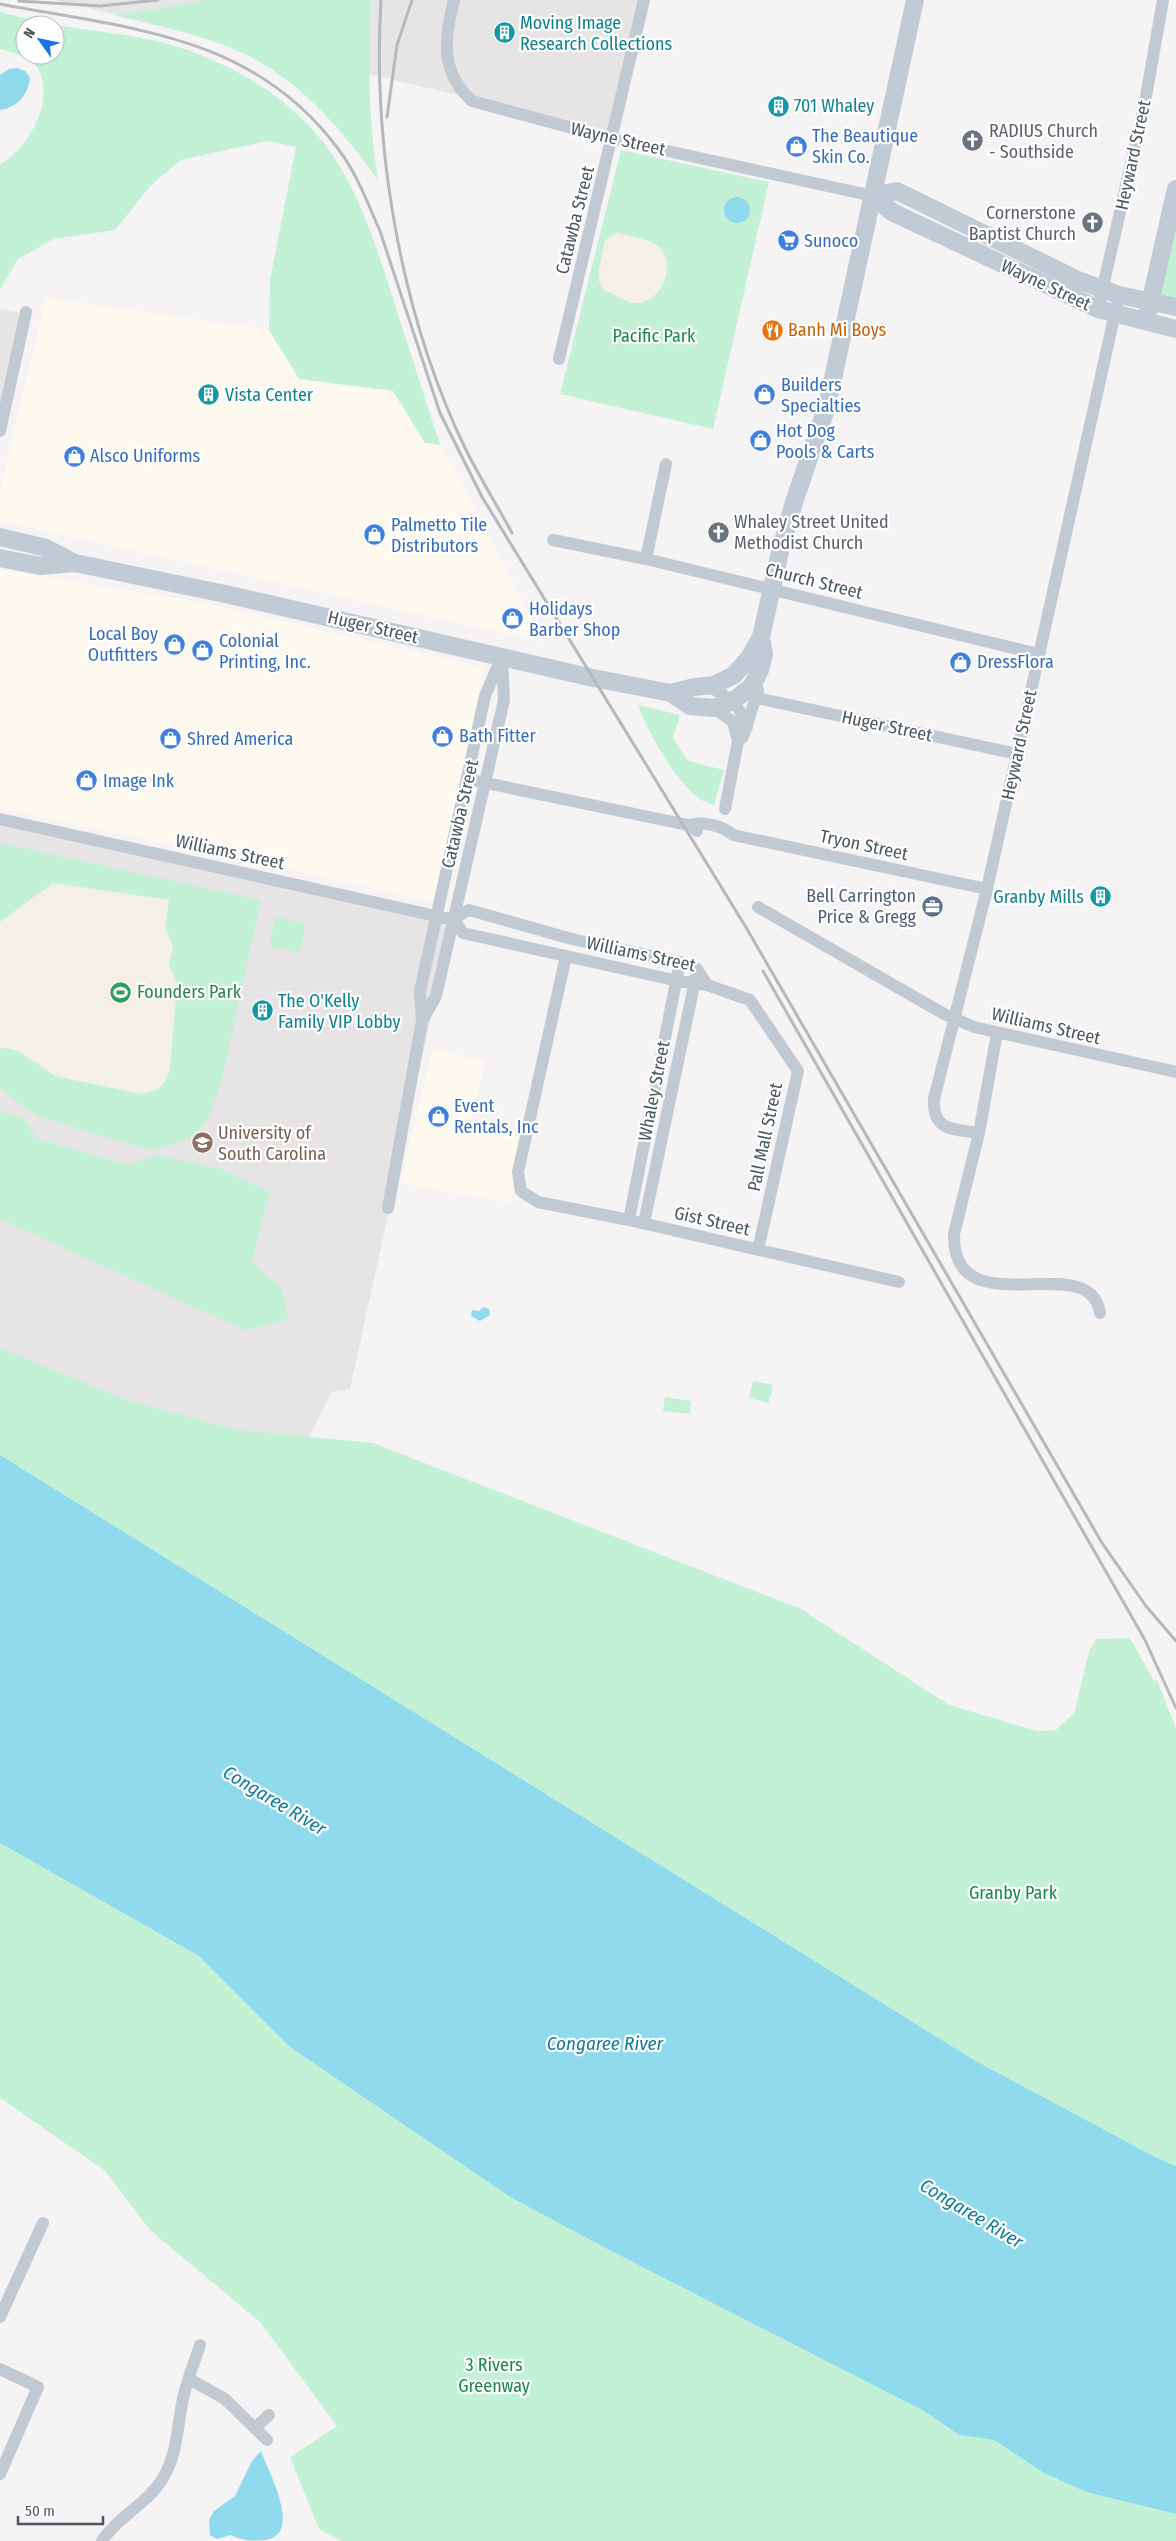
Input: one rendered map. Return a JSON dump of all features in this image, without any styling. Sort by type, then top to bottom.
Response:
[{"type":"main road","points":[[671,693],[690,706],[714,708],[733,701],[752,686],[760,670],[764,654],[762,637],[771,589],[786,527],[827,406],[915,0]]},
{"type":"main road","points":[[1145,322],[1176,189]]},
{"type":"main road","name":"Wayne Street","points":[[873,196],[897,191],[1080,281],[1111,292],[1176,307]]},
{"type":"main road","name":"Wayne Street","points":[[873,196],[892,212],[1106,312],[1176,329]]},
{"type":"main road","name":"Huger Street","points":[[0,537],[46,548],[75,563],[502,656],[593,678],[671,693]]},
{"type":"main road","name":"Huger Street","points":[[0,558],[40,566],[75,563]]},
{"type":"main road","points":[[671,693],[694,687],[708,686],[724,681],[734,675],[749,658],[762,637]]},
{"type":"street","name":"Wayne Street","points":[[454,0],[446,45],[451,75],[460,90],[472,101],[613,139],[873,196]]},
{"type":"street","name":"Catawba Street","points":[[559,359],[613,139],[644,0]]},
{"type":"street","name":"Heyward Street","points":[[979,1133],[949,1128],[938,1121],[933,1113],[940,1070],[987,889],[1038,654],[1111,292],[1163,0]]},
{"type":"street","points":[[0,431],[26,312]]},
{"type":"street","points":[[646,559],[666,464]]},
{"type":"street","name":"Church Street","points":[[552,540],[646,559],[1038,654]]},
{"type":"street","name":"Catawba Street","points":[[388,1208],[422,1021],[420,991],[485,696],[502,656]]},
{"type":"street","name":"Catawba Street","points":[[422,1021],[436,996],[504,700],[502,656]]},
{"type":"street","points":[[738,741],[743,737],[757,698],[760,670]]},
{"type":"street","points":[[708,686],[733,701],[740,710],[747,727]]},
{"type":"street","name":"Huger Street","points":[[757,698],[1017,754]]},
{"type":"street","points":[[714,708],[733,722],[738,741],[725,810]]},
{"type":"street","name":"Tryon Street","points":[[467,779],[691,825],[697,830],[726,838],[733,834],[987,889]]},
{"type":"street","name":"Williams Street","points":[[0,819],[436,916],[453,919],[469,910],[572,939],[680,962],[697,969],[701,985],[675,981],[463,933],[453,919]]},
{"type":"street","name":"Williams Street","points":[[758,907],[954,1019],[997,1033],[1176,1072]]},
{"type":"street","name":"Gist Street","points":[[566,956],[518,1172],[518,1182],[521,1191],[538,1202],[644,1223],[898,1282]]},
{"type":"street","name":"Whaley Street","points":[[629,1220],[680,962]]},
{"type":"street","name":"Whaley Street","points":[[644,1223],[701,985]]},
{"type":"street","name":"Pall Mall Street","points":[[701,985],[750,1000],[798,1071],[758,1250]]},
{"type":"street","points":[[997,1033],[979,1133],[954,1234],[954,1250],[967,1274],[977,1279],[1014,1285],[1076,1285],[1087,1289],[1098,1300],[1100,1313]]},
{"type":"street","points":[[0,2317],[43,2223]]},
{"type":"street","points":[[102,2541],[112,2526],[138,2506],[164,2477],[175,2450],[182,2402],[200,2344]]},
{"type":"street","points":[[0,2369],[38,2387],[0,2474]]},
{"type":"street","points":[[189,2379],[225,2398],[267,2440]]},
{"type":"street","points":[[255,2428],[269,2415]]},
{"type":"shaded area","points":[[55,0],[647,0],[615,132]]},
{"type":"shaded area","points":[[46,298],[269,330],[299,379],[393,391],[425,443],[440,445],[543,642],[0,521],[0,490]]},
{"type":"shaded area","points":[[0,309],[20,313],[0,403]]},
{"type":"shaded area","points":[[0,569],[200,602],[484,667],[462,782],[433,903],[328,878],[0,808]]},
{"type":"shaded area","name":"University of South Carolina","points":[[0,820],[453,917],[350,1389],[332,1392],[273,1507],[0,1370]]},
{"type":"shaded area","points":[[433,1049],[485,1061],[471,1120],[522,1132],[510,1203],[400,1183]]},
{"type":"green space","points":[[204,0],[371,0],[370,90],[372,134],[378,180],[351,144],[321,110],[287,80],[268,67],[249,56],[216,42],[113,15],[154,10]]},
{"type":"green space","points":[[0,12],[15,16],[15,53],[0,49]]},
{"type":"green space","points":[[65,26],[121,34],[169,44],[225,66],[263,87],[297,114],[326,146],[338,164],[349,182],[367,222],[440,445],[425,443],[393,391],[299,379],[269,330],[270,280],[296,147],[268,141],[181,160],[152,184],[115,230],[54,239],[18,259],[0,290],[0,164],[21,147],[37,120],[44,91],[42,77],[35,65],[65,65]]},
{"type":"green space","name":"Pacific Park","points":[[621,150],[769,182],[713,429],[560,394]]},
{"type":"green space","points":[[1176,221],[1176,300],[1161,296],[1159,293]]},
{"type":"green space","points":[[638,705],[680,715],[673,738],[688,761],[724,770],[714,805],[699,798],[679,778],[655,742]]},
{"type":"green space","name":"Founders Park","points":[[0,843],[261,900],[221,1084],[208,1119],[194,1134],[181,1142],[150,1150],[37,1116],[0,1088]]},
{"type":"green space","points":[[276,917],[306,923],[300,953],[269,947]]},
{"type":"green space","points":[[0,1111],[23,1118],[38,1139],[128,1165],[157,1155],[221,1169],[270,1192],[252,1262],[282,1289],[288,1320],[244,1330],[0,1219]]},
{"type":"green space","name":"Granby Park","points":[[0,1348],[126,1400],[238,1430],[373,1443],[801,1609],[949,1705],[1037,1731],[1056,1730],[1074,1713],[1089,1652],[1096,1639],[1130,1638],[1154,1681],[1157,1680],[1176,1728],[1176,2166],[1157,2158],[974,2060],[0,1455]]},
{"type":"green space","points":[[753,1381],[773,1385],[769,1403],[749,1398]]},
{"type":"green space","points":[[665,1397],[691,1401],[690,1414],[663,1411]]},
{"type":"green space","name":"3 Rivers Greenway","points":[[0,1843],[199,1956],[290,2047],[615,2253],[924,2411],[959,2435],[994,2440],[1044,2473],[1086,2492],[1176,2514],[1176,2541],[341,2541],[319,2529],[290,2457],[337,2426],[260,2322],[151,2231],[104,2170],[0,2098]]},
{"type":"sand","points":[[617,233],[649,241],[658,246],[664,254],[667,272],[664,282],[659,291],[644,302],[634,303],[627,301],[606,290],[600,284],[600,260],[605,240]]},
{"type":"sand","points":[[53,883],[169,900],[165,926],[173,947],[169,964],[177,985],[170,1070],[164,1083],[157,1090],[141,1094],[55,1076],[19,1051],[0,1047],[0,922]]},
{"type":"water","points":[[17,68],[25,71],[30,78],[27,90],[21,100],[12,107],[0,110],[0,75],[9,69]]},
{"type":"water","points":[[737,197],[746,201],[750,210],[746,219],[737,223],[728,219],[724,210],[728,201]]},
{"type":"water","points":[[484,1307],[489,1309],[490,1315],[480,1321],[471,1316],[472,1310],[479,1311]]},
{"type":"water","name":"Congaree River","points":[[0,1455],[974,2060],[1157,2158],[1176,2166],[1176,2514],[1086,2492],[1044,2473],[994,2440],[959,2435],[924,2411],[615,2253],[512,2198],[290,2047],[199,1956],[0,1843]]},
{"type":"water","points":[[261,2451],[280,2501],[283,2515],[282,2527],[276,2536],[265,2540],[248,2540],[231,2535],[217,2539],[210,2535],[209,2520],[214,2511],[235,2496],[252,2461]]},
{"type":"railway","points":[[19,1],[100,6],[158,0]]},
{"type":"railway","points":[[381,0],[379,56],[381,114],[387,172],[408,288],[424,344],[443,398],[466,450],[512,533]]},
{"type":"railway","points":[[387,117],[397,45],[412,0]]},
{"type":"railway","points":[[0,4],[142,31],[186,43],[229,59],[268,82],[305,111],[339,150],[357,179],[380,231],[440,413],[482,497],[747,929],[1102,1543],[1146,1606],[1176,1641]]},
{"type":"railway","points":[[763,971],[1145,1640],[1176,1708]]},
{"type":"place","name":"Moving Image Research Collections","points":[[504,33]]},
{"type":"place","name":"701 Whaley","points":[[778,106]]},
{"type":"place","name":"RADIUS Church - Southside","points":[[973,141]]},
{"type":"place","name":"The Beautique Skin Co.","points":[[796,146]]},
{"type":"place","name":"Cornerstone Baptist Church","points":[[1092,223]]},
{"type":"place","name":"Sunoco","points":[[788,241]]},
{"type":"place","name":"Banh Mi Boys","points":[[772,330]]},
{"type":"place","name":"Vista Center","points":[[209,395]]},
{"type":"place","name":"Builders Specialties","points":[[765,395]]},
{"type":"place","name":"Hot Dog Pools & Carts","points":[[760,441]]},
{"type":"place","name":"Alsco Uniforms","points":[[74,456]]},
{"type":"place","name":"Whaley Street United Methodist Church","points":[[718,532]]},
{"type":"place","name":"Palmetto Tile Distributors","points":[[375,535]]},
{"type":"place","name":"Holidays Barber Shop","points":[[513,619]]},
{"type":"place","name":"Local Boy Outfitters","points":[[174,644]]},
{"type":"place","name":"Colonial Printing, Inc.","points":[[203,651]]},
{"type":"place","name":"DressFlora","points":[[961,662]]},
{"type":"place","name":"Bath Fitter","points":[[443,736]]},
{"type":"place","name":"Shred America","points":[[171,739]]},
{"type":"place","name":"Image Ink","points":[[87,781]]},
{"type":"place","name":"Granby Mills","points":[[1100,897]]},
{"type":"place","name":"Bell Carrington Price & Gregg","points":[[932,906]]},
{"type":"place","name":"Founders Park","points":[[121,992]]},
{"type":"place","name":"The O'Kelly Family VIP Lobby","points":[[262,1011]]},
{"type":"place","name":"Event Rentals, Inc","points":[[438,1116]]},
{"type":"place","name":"University of South Carolina","points":[[202,1143]]}]
